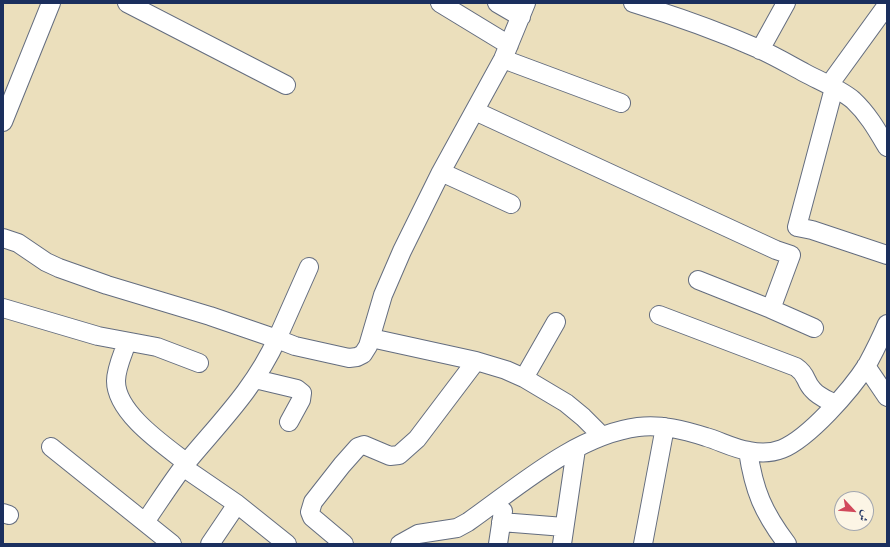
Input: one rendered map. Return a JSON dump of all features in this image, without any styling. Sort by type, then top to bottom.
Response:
[{"type":"street","points":[[3,122],[51,3]]},
{"type":"street","points":[[127,3],[286,85]]},
{"type":"street","points":[[440,3],[506,52],[621,103]]},
{"type":"street","points":[[3,238],[27,249],[46,262],[59,268],[107,285],[210,316],[295,346],[349,358],[357,357],[363,354],[371,338],[383,295],[399,258],[441,172],[506,52],[524,10],[497,3]]},
{"type":"street","points":[[633,3],[681,10],[831,86],[851,98],[861,108],[872,121],[887,147]]},
{"type":"street","points":[[760,50],[786,3]]},
{"type":"street","points":[[771,309],[791,255],[831,86],[887,5]]},
{"type":"street","points":[[475,111],[776,250],[791,255]]},
{"type":"street","points":[[441,172],[511,204]]},
{"type":"street","points":[[797,227],[812,230],[887,255]]},
{"type":"street","points":[[145,522],[185,465],[241,400],[255,379],[277,339],[309,267]]},
{"type":"street","points":[[698,280],[814,328]]},
{"type":"street","points":[[3,308],[98,336],[157,347],[199,363]]},
{"type":"street","points":[[659,315],[796,367],[802,371],[812,390],[835,404]]},
{"type":"street","points":[[524,378],[556,322]]},
{"type":"street","points":[[400,544],[418,534],[457,528],[468,522],[548,464],[602,436],[616,431],[639,427],[665,427],[706,437],[748,451],[765,452],[781,449],[806,434],[835,404],[866,366],[887,324]]},
{"type":"street","points":[[371,338],[476,360],[506,370],[524,378],[566,403],[602,436]]},
{"type":"street","points":[[127,342],[116,380],[119,394],[134,419],[185,465],[287,544]]},
{"type":"street","points":[[344,544],[312,517],[310,512],[313,502],[358,447],[364,446],[390,456],[399,455],[407,449],[417,439],[476,360]]},
{"type":"street","points":[[866,366],[887,397]]},
{"type":"street","points":[[255,379],[285,386],[302,393],[301,400],[289,422]]},
{"type":"street","points":[[643,544],[665,427]]},
{"type":"street","points":[[51,448],[98,487],[172,544]]},
{"type":"street","points":[[501,522],[563,535],[576,449]]},
{"type":"street","points":[[748,451],[752,477],[760,500],[774,526],[787,544]]},
{"type":"street","points":[[498,544],[505,495]]},
{"type":"street","points":[[210,544],[237,504]]}]
